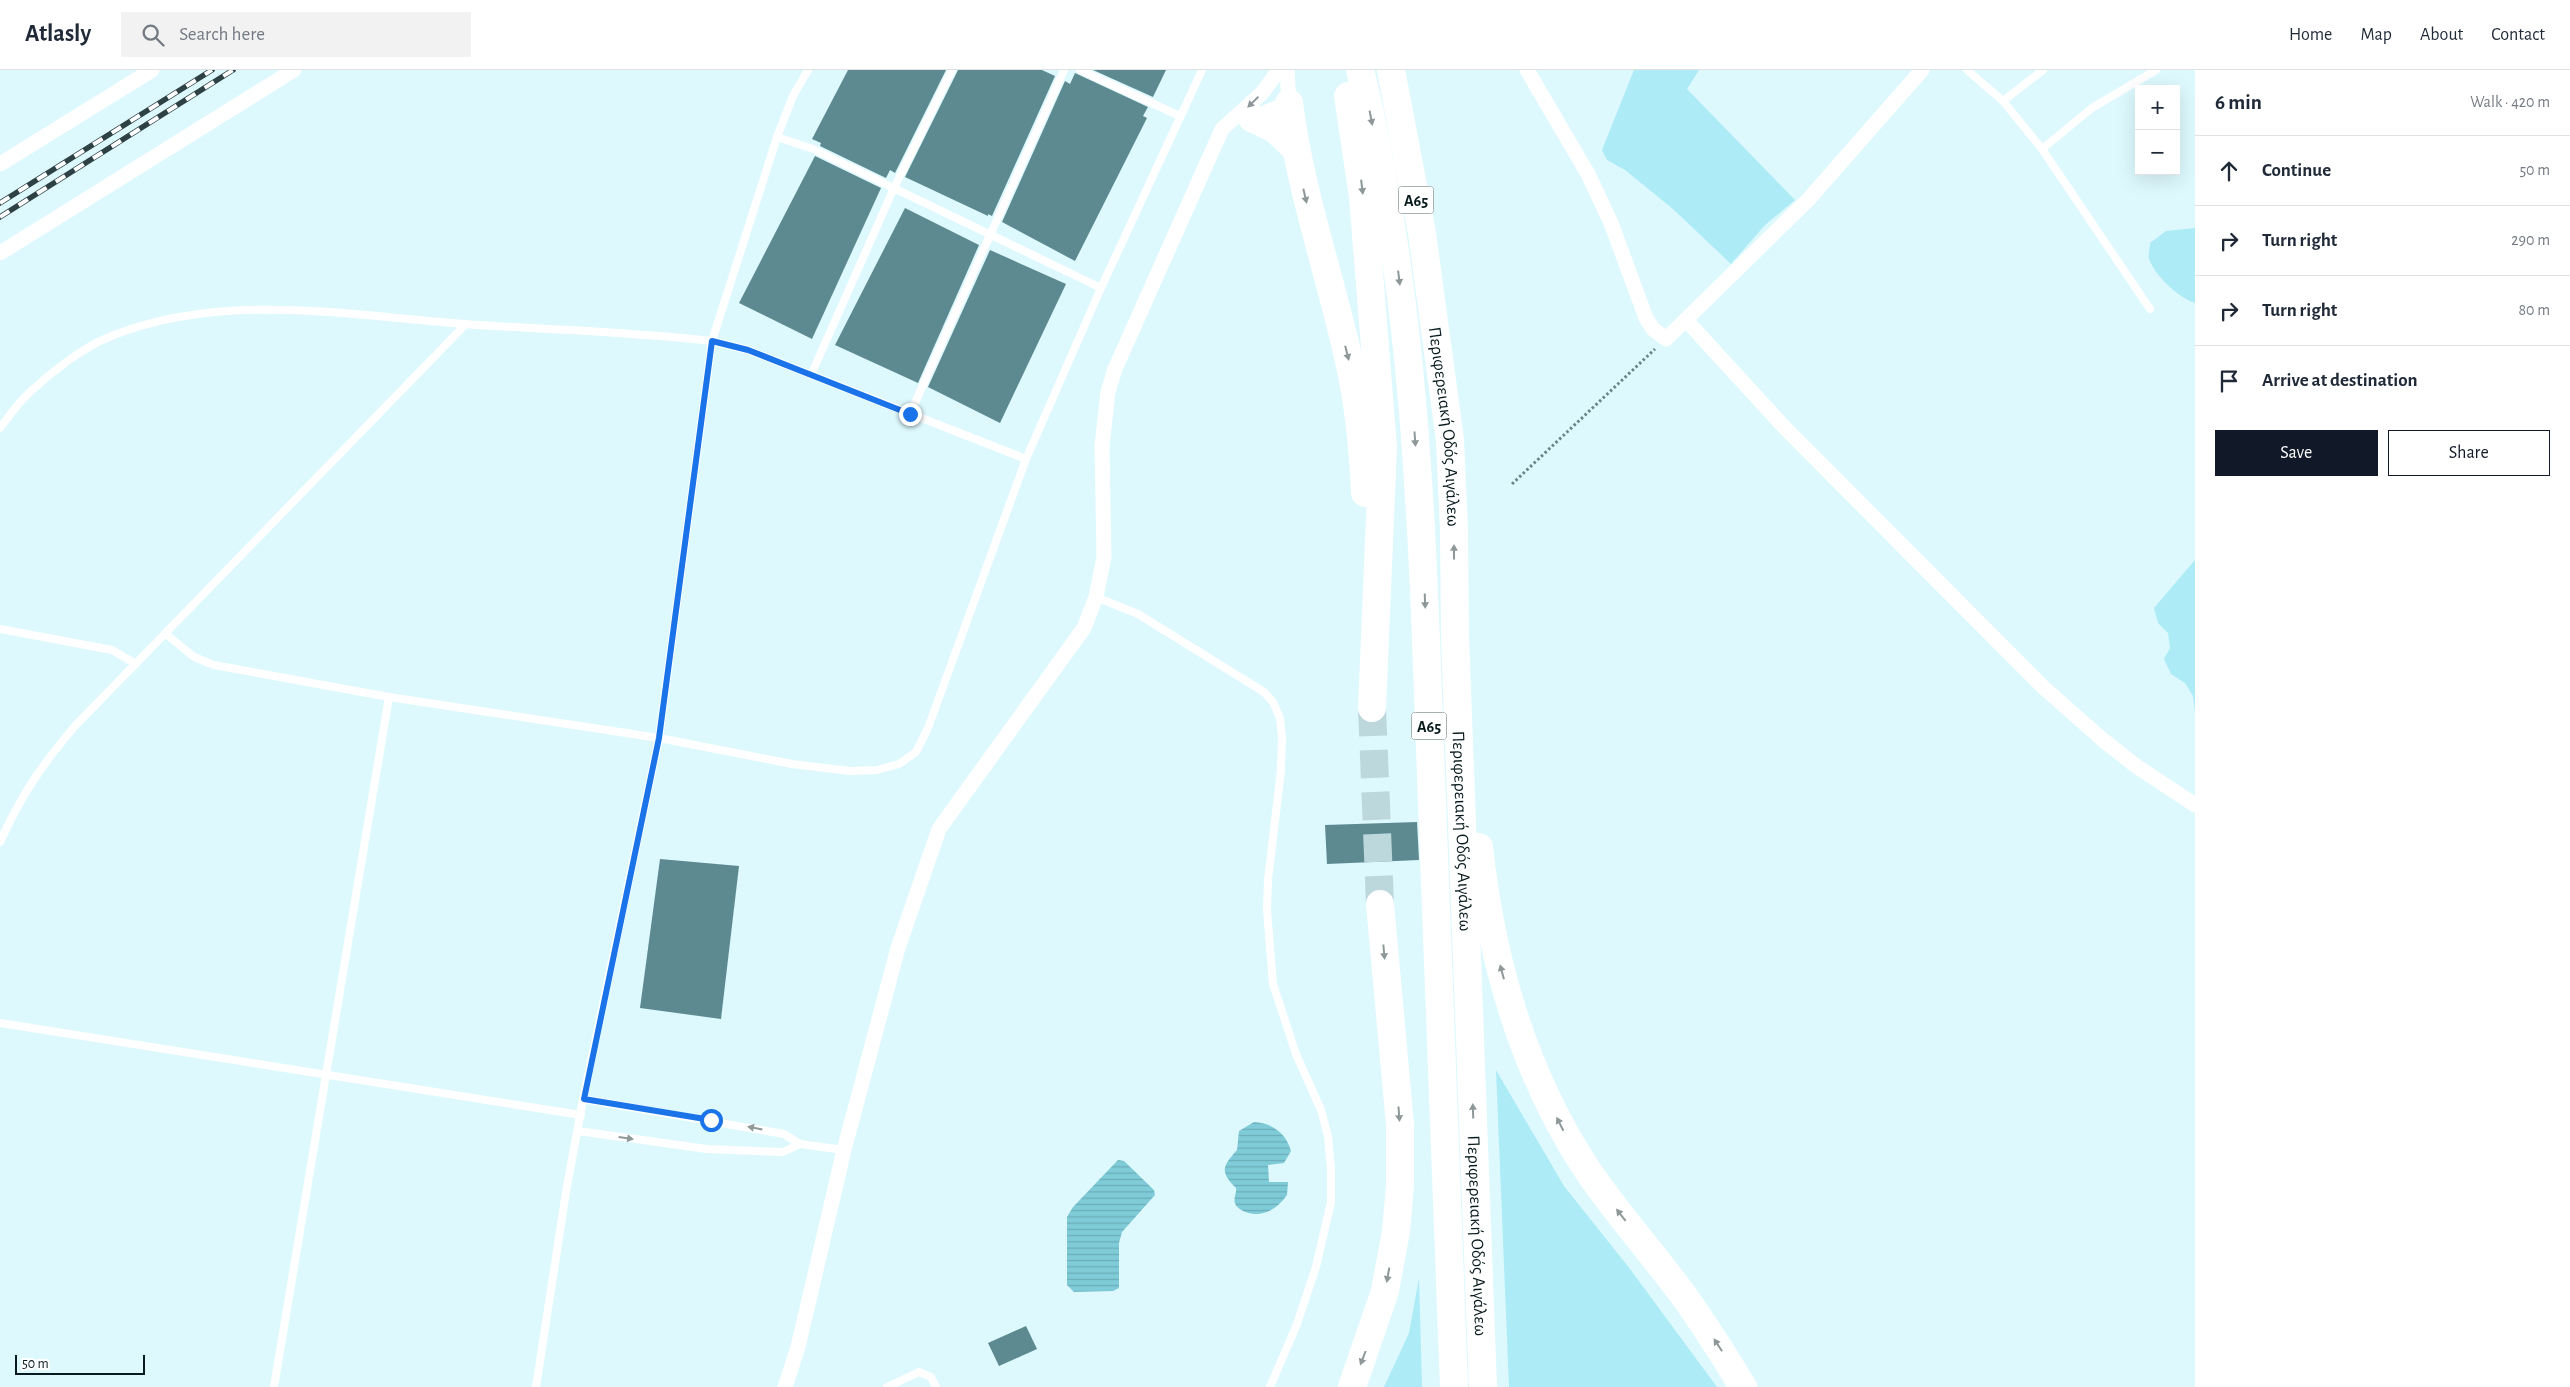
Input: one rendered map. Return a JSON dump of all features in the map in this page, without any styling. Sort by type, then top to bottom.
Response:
[{"type":"highway","points":[[1343,70],[1363,197],[1383,447],[1372,708]]},
{"type":"highway","name":"Περιφερειακή Οδός Αιγάλεω","points":[[1360,70],[1384,184],[1397,268],[1407,344],[1422,527],[1454,1387]]},
{"type":"highway","name":"Περιφερειακή Οδός Αιγάλεω","points":[[1391,70],[1422,233],[1450,440],[1454,530],[1455,636],[1483,1387]]},
{"type":"highway","points":[[1408,70],[1440,274],[1440,298],[1434,332]]},
{"type":"highway","points":[[1289,102],[1295,148],[1350,362],[1356,395],[1362,445],[1373,656]]},
{"type":"highway","points":[[1252,118],[1275,129],[1295,148]]},
{"type":"highway","points":[[1455,636],[1471,728],[1476,825],[1489,916],[1502,973],[1530,1058],[1549,1103],[1584,1166],[1702,1320],[1743,1387]]},
{"type":"highway","points":[[1352,1387],[1385,1291],[1396,1232],[1400,1186],[1400,1115],[1380,904]]},
{"type":"street","points":[[0,164],[152,70]]},
{"type":"street","points":[[0,253],[294,70]]},
{"type":"street","points":[[785,1387],[798,1347],[844,1150],[898,948],[939,829],[1084,628],[1096,597],[1104,557],[1102,445],[1108,392],[1124,345],[1222,129],[1262,93],[1279,70]]},
{"type":"street","points":[[1222,129],[1289,102],[1287,70]]},
{"type":"street","points":[[1527,70],[1588,174],[1611,223],[1646,318],[1653,328],[1666,339],[1808,200],[1922,70]]},
{"type":"street","points":[[1686,320],[1784,427],[2050,693],[2103,740],[2136,766],[2195,804]]},
{"type":"lane","points":[[536,1387],[566,1192],[580,1115],[659,738],[712,341],[776,137],[793,96],[808,70]]},
{"type":"lane","points":[[811,375],[894,188],[952,70]]},
{"type":"lane","points":[[910,414],[989,233],[1064,70]]},
{"type":"lane","points":[[1080,70],[1180,116]]},
{"type":"lane","points":[[166,634],[194,657],[214,665],[389,697],[659,738],[792,764],[850,771],[877,770],[899,764],[916,752],[928,728],[1026,459],[1101,288],[1202,70]]},
{"type":"lane","points":[[1967,70],[2003,101],[2042,149],[2150,309]]},
{"type":"lane","points":[[2003,101],[2043,70]]},
{"type":"lane","points":[[2042,149],[2092,108],[2156,70]]},
{"type":"lane","points":[[776,137],[813,149],[1101,288]]},
{"type":"lane","points":[[0,428],[28,394],[63,365],[107,338],[146,324],[196,313],[243,310],[315,312],[466,324],[674,336],[712,341],[748,350],[1026,459]]},
{"type":"lane","points":[[0,842],[16,806],[43,764],[76,726],[466,324]]},
{"type":"lane","points":[[1096,597],[1138,614],[1264,692],[1274,702],[1280,718],[1282,737],[1281,770],[1270,854],[1267,910],[1273,984],[1296,1054],[1321,1110],[1328,1136],[1332,1169],[1331,1202],[1316,1267],[1297,1324],[1270,1387]]},
{"type":"lane","points":[[0,629],[112,650],[136,664]]},
{"type":"lane","points":[[274,1387],[389,697]]},
{"type":"lane","points":[[0,1023],[580,1115]]},
{"type":"lane","points":[[584,1099],[784,1134],[800,1144],[844,1150]]},
{"type":"lane","points":[[578,1131],[707,1149],[783,1152],[800,1144]]},
{"type":"lane","points":[[887,1387],[919,1372],[931,1377],[936,1387]]},
{"type":"path","points":[[1512,484],[1666,339]]},
{"type":"shaded area","points":[[1634,70],[1699,70],[1687,89],[1795,200],[1765,225],[1731,264],[1673,209],[1625,170],[1607,160],[1602,150]]},
{"type":"shaded area","points":[[2195,228],[2195,303],[2168,286],[2152,266],[2149,256],[2150,243],[2166,231]]},
{"type":"shaded area","points":[[2195,560],[2195,712],[2193,696],[2185,683],[2171,674],[2164,659],[2170,648],[2168,633],[2158,623],[2154,608]]},
{"type":"shaded area","points":[[1496,1070],[1564,1186],[1630,1269],[1717,1387],[1509,1387]]},
{"type":"shaded area","points":[[1254,1122],[1267,1124],[1277,1130],[1286,1139],[1291,1151],[1284,1163],[1268,1165],[1269,1182],[1288,1182],[1287,1195],[1273,1209],[1256,1214],[1243,1211],[1236,1206],[1234,1199],[1236,1188],[1225,1173],[1226,1165],[1237,1150],[1239,1131]]},
{"type":"shaded area","points":[[1118,1160],[1124,1161],[1154,1190],[1155,1195],[1122,1232],[1119,1243],[1119,1288],[1113,1291],[1074,1292],[1067,1285],[1067,1217],[1073,1207]]},
{"type":"shaded area","points":[[1419,1278],[1422,1387],[1384,1387],[1409,1333]]},
{"type":"building","points":[[848,70],[946,70],[895,173],[890,170],[886,178],[820,146],[821,143],[812,139]]},
{"type":"building","points":[[958,70],[1042,70],[1055,76],[992,216],[988,214],[988,216],[905,177]]},
{"type":"building","points":[[1093,70],[1166,70],[1153,97]]},
{"type":"building","points":[[1075,73],[1148,107],[1143,116],[1147,118],[1075,261],[1002,222],[1065,81],[1070,84]]},
{"type":"building","points":[[815,156],[881,188],[812,339],[739,303]]},
{"type":"building","points":[[905,208],[979,245],[918,383],[835,345]]},
{"type":"building","points":[[990,250],[1066,284],[1000,423],[928,387]]},
{"type":"building","points":[[1417,822],[1419,860],[1327,864],[1325,825]]},
{"type":"building","points":[[660,859],[739,866],[721,1019],[640,1008]]},
{"type":"building","points":[[1026,1326],[1037,1349],[999,1366],[988,1343]]},
{"type":"tunnel","points":[[1372,708],[1380,904]]},
{"type":"railway","points":[[0,203],[212,70]]},
{"type":"railway","points":[[0,217],[233,70]]},
{"type":"route","points":[[711,1120],[584,1099],[659,738],[712,341],[748,350],[910,414]]}]
